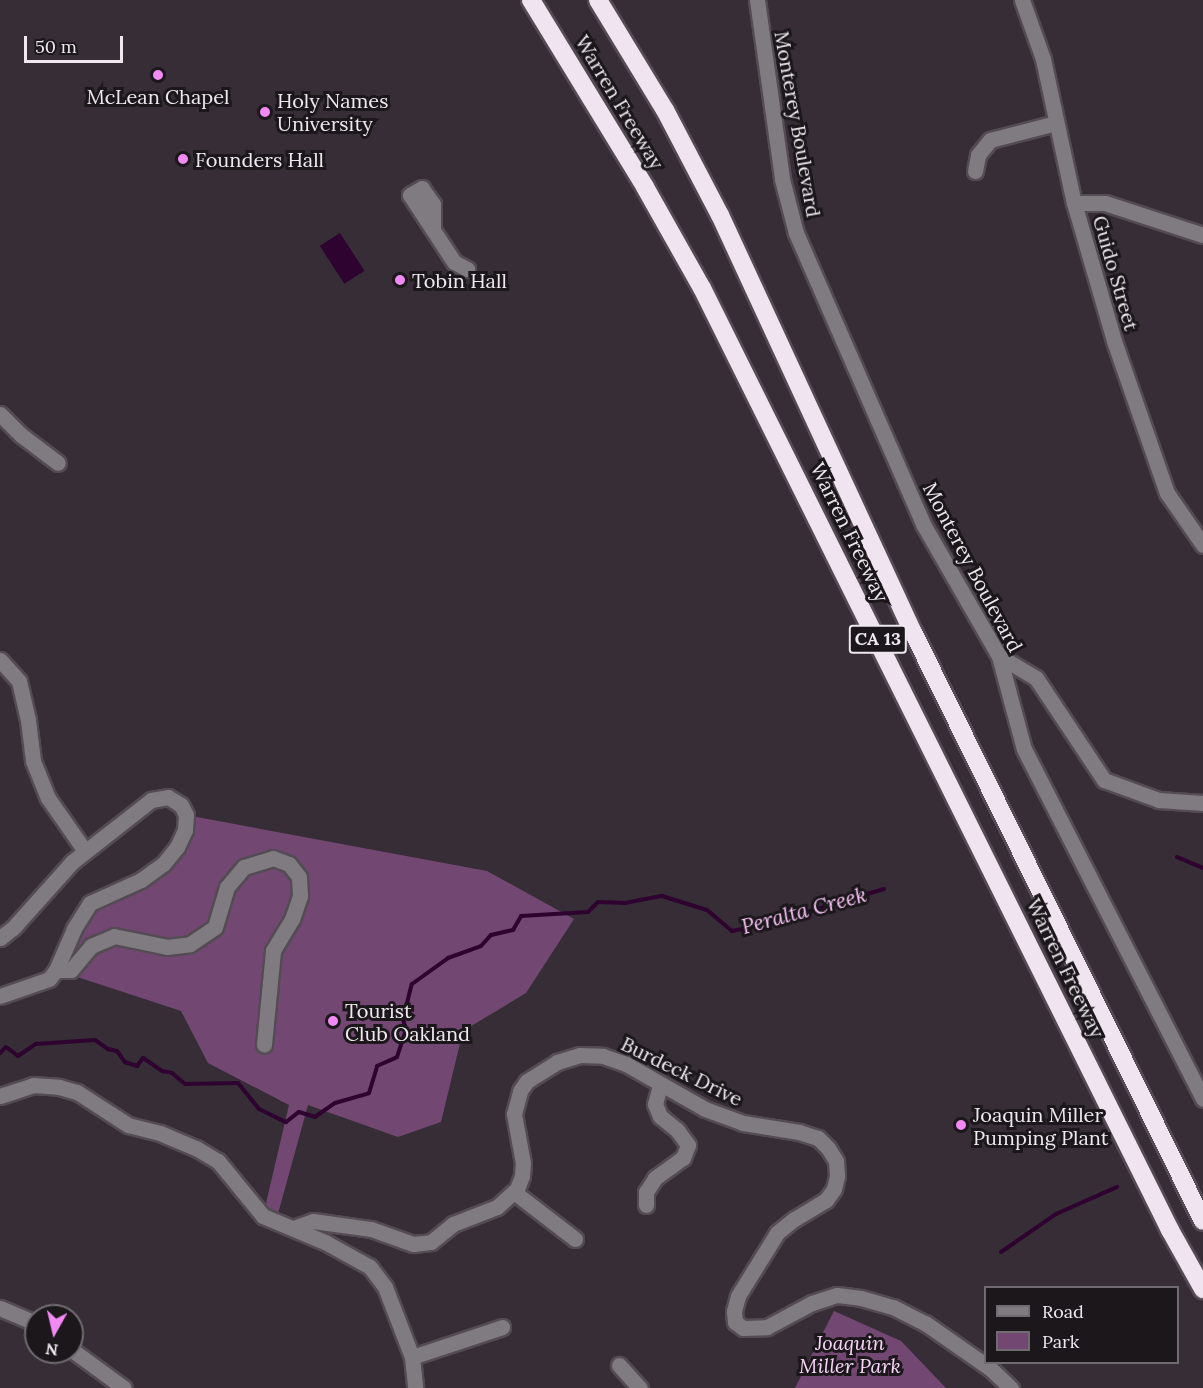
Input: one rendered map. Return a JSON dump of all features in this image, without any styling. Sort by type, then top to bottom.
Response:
[{"type":"highway","name":"Warren Freeway","points":[[531,0],[628,157],[702,288],[1170,1230],[1203,1289]]},
{"type":"highway","name":"Warren Freeway","points":[[598,0],[666,110],[714,204],[914,634],[1143,1104],[1203,1221]]},
{"type":"highway","points":[[1143,1104],[1203,1200]]},
{"type":"street","name":"Monterey Boulevard","points":[[757,0],[782,179],[796,233],[923,524],[999,656],[1024,749],[1195,1071],[1203,1099]]},
{"type":"street","name":"Guido Street","points":[[1022,0],[1043,59],[1074,203],[1114,341],[1167,493],[1203,545]]},
{"type":"street","points":[[975,171],[978,155],[990,140],[1056,123]]},
{"type":"street","points":[[1074,203],[1106,203],[1203,235]]},
{"type":"street","points":[[433,230],[454,262],[467,269]]},
{"type":"street","points":[[0,414],[21,435],[58,463]]},
{"type":"street","points":[[999,656],[1036,678],[1104,780],[1159,800],[1203,803]]},
{"type":"street","points":[[0,660],[19,681],[28,720],[33,761],[48,798],[85,851]]},
{"type":"street","points":[[0,938],[13,928],[85,851],[151,800],[168,797],[181,805],[186,815],[185,830],[177,847],[163,864],[141,880],[90,903],[77,922],[56,970],[49,979],[0,996]]},
{"type":"street","points":[[56,970],[71,970],[91,946],[114,936],[166,947],[190,944],[215,927],[227,887],[244,867],[273,858],[289,864],[299,877],[300,896],[292,919],[273,951],[264,1045]]},
{"type":"street","name":"Burdeck Drive","points":[[514,1192],[522,1176],[523,1163],[514,1114],[515,1102],[527,1082],[557,1062],[580,1055],[603,1056],[626,1064],[705,1109],[743,1123],[799,1132],[818,1138],[836,1161],[837,1176],[834,1189],[826,1200],[794,1219],[777,1233],[738,1296],[734,1311],[735,1322],[742,1328],[767,1327],[812,1302],[837,1295],[861,1298],[893,1307],[925,1323],[991,1369],[1011,1388]]},
{"type":"street","points":[[0,1096],[33,1084],[60,1086],[77,1092],[128,1125],[160,1133],[207,1153],[228,1169],[253,1206],[263,1216],[325,1242],[370,1268],[385,1287],[412,1357],[415,1388]]},
{"type":"street","points":[[646,1205],[646,1192],[655,1178],[683,1158],[688,1145],[660,1116],[655,1104],[660,1085]]},
{"type":"street","points":[[293,1228],[313,1221],[371,1229],[413,1244],[431,1242],[453,1224],[497,1207],[514,1192],[575,1239]]},
{"type":"street","points":[[0,1308],[24,1318]]},
{"type":"street","points":[[412,1357],[502,1327]]},
{"type":"street","points":[[84,1359],[124,1388]]},
{"type":"street","points":[[619,1365],[640,1388]]},
{"type":"green space","name":"Tourist Club Oakland","points":[[186,815],[487,871],[574,919],[526,993],[463,1031],[441,1122],[398,1137],[308,1105],[276,1221],[263,1216],[289,1105],[208,1063],[181,1011],[56,970],[81,915],[163,864]]},
{"type":"green space","name":"Joaquin Miller Park","points":[[834,1311],[901,1341],[946,1388],[795,1388]]},
{"type":"shaded area","points":[[340,233],[365,271],[344,284],[320,246]]},
{"type":"waterway","name":"Peralta Creek","points":[[1177,857],[1203,868]]},
{"type":"waterway","name":"Peralta Creek","points":[[0,1053],[6,1047],[18,1056],[36,1044],[95,1040],[108,1049],[117,1051],[125,1062],[137,1066],[143,1058],[162,1071],[172,1073],[185,1084],[238,1083],[259,1109],[286,1122],[299,1112],[315,1117],[335,1103],[369,1093],[377,1066],[397,1057],[406,1030],[403,1019],[412,984],[448,958],[481,946],[491,935],[513,930],[521,916],[588,912],[598,902],[625,903],[662,896],[707,910],[732,931],[768,924],[884,889]]},
{"type":"waterway","points":[[1001,1252],[1056,1214],[1117,1187]]},
{"type":"place","name":"McLean Chapel","points":[[158,75]]},
{"type":"place","name":"Holy Names University","points":[[265,112]]},
{"type":"place","name":"Founders Hall","points":[[183,159]]},
{"type":"place","name":"Tobin Hall","points":[[400,280]]},
{"type":"place","name":"Tourist Club Oakland","points":[[333,1021]]},
{"type":"place","name":"Joaquin Miller Pumping Plant","points":[[961,1125]]}]
